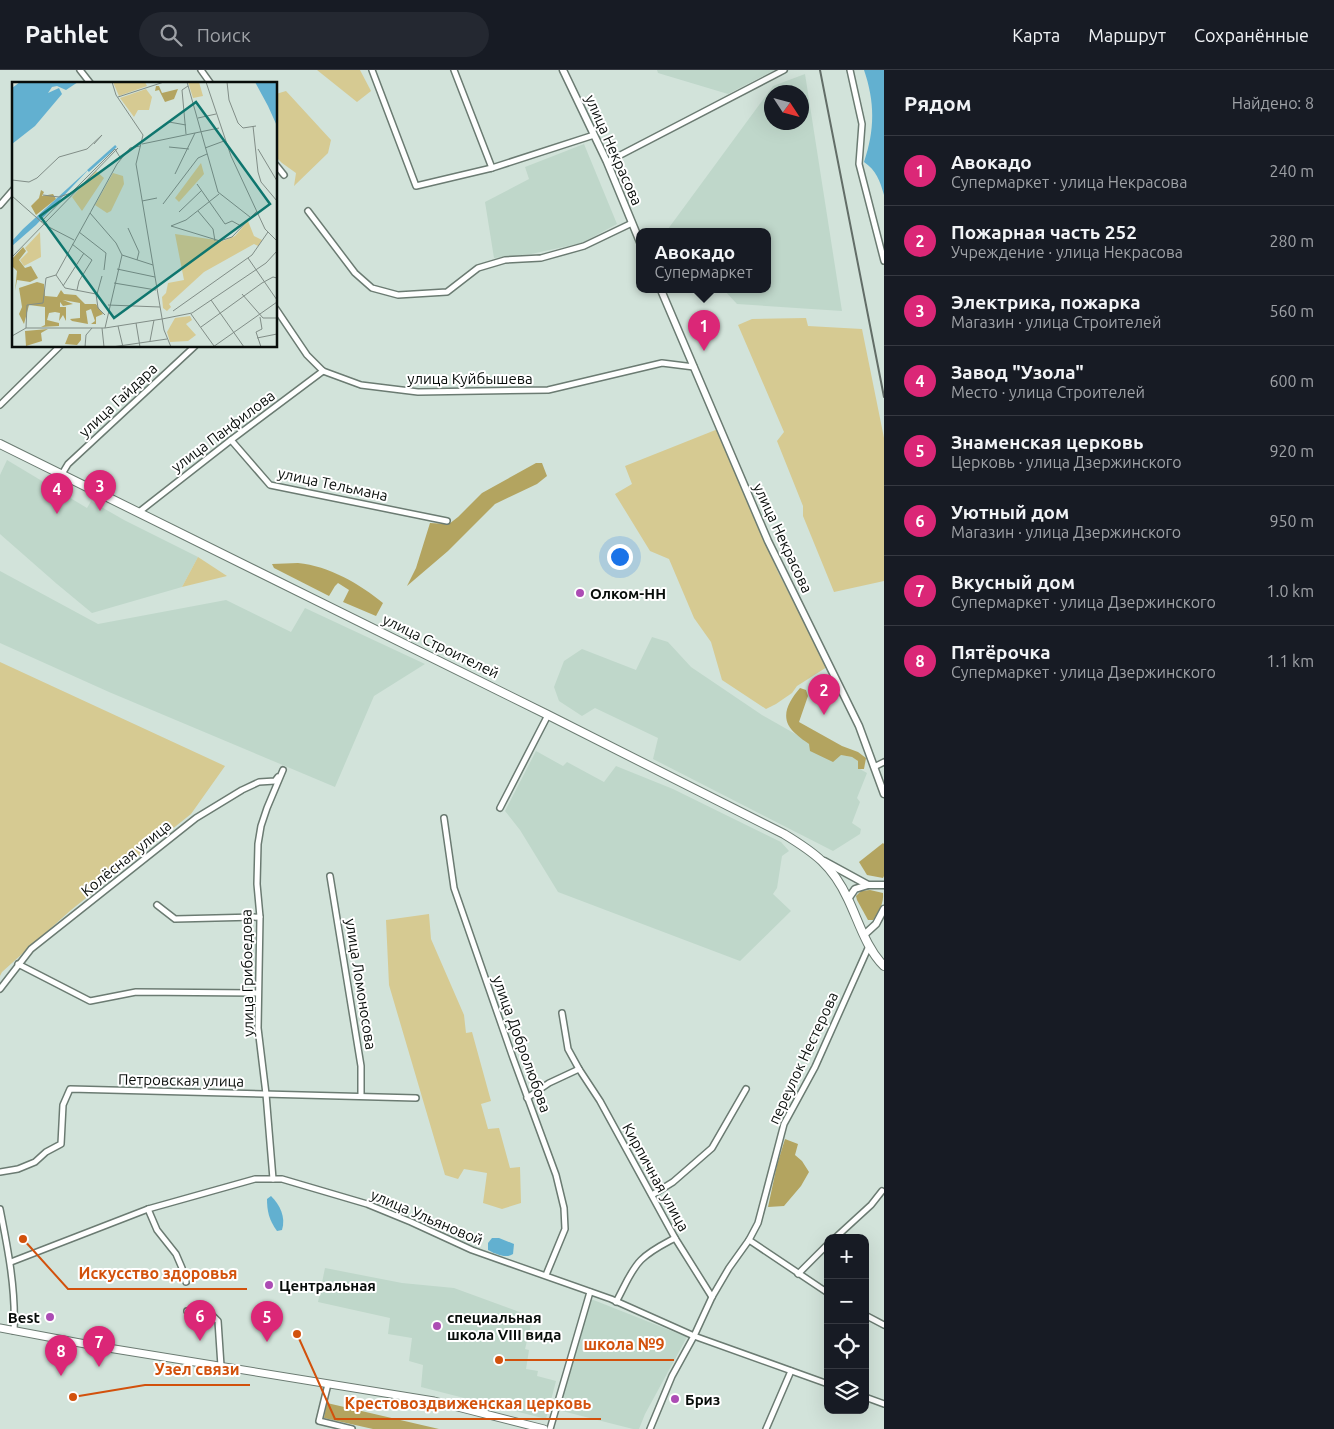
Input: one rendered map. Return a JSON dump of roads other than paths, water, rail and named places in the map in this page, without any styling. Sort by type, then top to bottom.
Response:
[{"type":"main road","name":"улица Строителей","points":[[0,444],[784,834],[822,860],[838,880],[869,946],[884,966]]},
{"type":"main road","points":[[0,1328],[96,1346],[434,1401],[544,1429]]},
{"type":"street","points":[[80,70],[89,82]]},
{"type":"street","points":[[201,70],[210,82]]},
{"type":"street","points":[[372,70],[416,186],[492,168],[594,135]]},
{"type":"street","points":[[454,70],[492,168]]},
{"type":"street","name":"улица Некрасова","points":[[563,70],[607,162],[636,232]]},
{"type":"street","points":[[607,162],[784,70]]},
{"type":"street","points":[[850,70],[862,124],[859,164],[884,261]]},
{"type":"street","points":[[278,168],[284,175]]},
{"type":"street","points":[[0,205],[12,190]]},
{"type":"street","points":[[308,211],[355,273],[372,288],[398,295],[447,292],[478,268],[505,260],[541,258],[584,246],[632,223]]},
{"type":"street","name":"улица Некрасова","points":[[662,293],[768,541],[859,726],[884,794]]},
{"type":"street","name":"улица Куйбышева","points":[[278,311],[307,354],[323,371],[362,385],[418,392],[548,390],[662,363],[694,367]]},
{"type":"street","points":[[0,405],[58,348]]},
{"type":"street","name":"улица Гайдара","points":[[62,474],[74,458],[192,348]]},
{"type":"street","name":"улица Панфилова","points":[[139,512],[323,371]]},
{"type":"street","name":"улица Тельмана","points":[[232,440],[270,485],[447,521]]},
{"type":"street","points":[[500,808],[548,715]]},
{"type":"street","points":[[874,767],[884,762]]},
{"type":"street","name":"улица Грибоедова","points":[[273,1179],[258,1028],[260,917],[256,884],[261,826],[283,770]]},
{"type":"street","name":"Колёсная улица","points":[[0,989],[31,949],[196,818],[259,782],[275,781],[283,770]]},
{"type":"street","name":"улица Добролюбова","points":[[444,818],[454,888],[556,1175],[564,1208],[565,1228],[546,1275]]},
{"type":"street","points":[[822,860],[868,885]]},
{"type":"street","name":"улица Ломоносова","points":[[330,876],[361,1066],[361,1096]]},
{"type":"street","points":[[848,899],[856,889],[868,885],[884,885]]},
{"type":"street","points":[[157,904],[176,919],[260,917]]},
{"type":"street","points":[[864,935],[876,924],[884,909]]},
{"type":"street","name":"переулок Нестерова","points":[[650,1429],[672,1376],[694,1336],[712,1297],[758,1223],[784,1124],[815,1067],[869,946]]},
{"type":"street","points":[[18,964],[90,1001],[136,992],[258,993]]},
{"type":"street","name":"Кирпичная улица","points":[[562,1013],[568,1049],[600,1101],[675,1238],[712,1297]]},
{"type":"street","points":[[528,1098],[549,1083],[579,1069]]},
{"type":"street","name":"Петровская улица","points":[[0,1172],[35,1162],[46,1152],[61,1144],[63,1105],[70,1089],[416,1098]]},
{"type":"street","points":[[652,1195],[673,1182],[712,1148],[746,1089]]},
{"type":"street","name":"улица Ульяновой","points":[[11,1262],[148,1209],[254,1179],[282,1178],[366,1204],[472,1250],[546,1275],[616,1302],[694,1336],[824,1383]]},
{"type":"street","points":[[839,1234],[871,1205],[882,1192]]},
{"type":"street","points":[[0,1209],[11,1262],[15,1316],[14,1331]]},
{"type":"street","points":[[148,1209],[157,1230],[176,1254],[186,1282]]},
{"type":"street","points":[[616,1302],[632,1271],[642,1259],[675,1238]]},
{"type":"street","points":[[749,1240],[824,1290]]},
{"type":"street","points":[[798,1274],[824,1248]]},
{"type":"street","points":[[550,1429],[590,1292]]},
{"type":"street","points":[[186,1311],[208,1311],[218,1321],[221,1366]]},
{"type":"street","points":[[869,1317],[884,1325]]},
{"type":"street","points":[[766,1429],[791,1371]]},
{"type":"street","points":[[328,1384],[320,1421],[352,1429]]},
{"type":"street","points":[[869,1398],[884,1404]]},
{"type":"water","points":[[864,70],[884,70],[884,195],[877,176],[864,162],[872,127],[872,105]]},
{"type":"water","points":[[271,1196],[281,1212],[283,1220],[282,1230],[277,1231],[269,1215],[267,1199]]},
{"type":"water","points":[[492,1238],[499,1238],[514,1244],[513,1254],[504,1256],[488,1250],[488,1243]]},
{"type":"railway","points":[[820,70],[884,397]]},
{"type":"place","name":"Авокадо","points":[[704,351]]},
{"type":"place","name":"Электрика, пожарка","points":[[100,511]]},
{"type":"place","name":"Завод \"Узола\"","points":[[57,514]]},
{"type":"place","name":"Олком-НН","points":[[580,593]]},
{"type":"place","name":"Пожарная часть 252","points":[[824,715]]},
{"type":"place","name":"Искусство здоровья","points":[[23,1239]]},
{"type":"place","name":"Центральная","points":[[269,1285]]},
{"type":"place","name":"Best","points":[[50,1317]]},
{"type":"place","name":"специальная школа VIII вида","points":[[437,1326]]},
{"type":"place","name":"Крестовоздвиженская церковь","points":[[297,1334]]},
{"type":"place","name":"Уютный дом","points":[[200,1341]]},
{"type":"place","name":"Знаменская церковь","points":[[267,1342]]},
{"type":"place","name":"школа №9","points":[[499,1360]]},
{"type":"place","name":"Вкусный дом","points":[[99,1367]]},
{"type":"place","name":"Пятёрочка","points":[[61,1376]]},
{"type":"place","name":"Узел связи","points":[[73,1397]]},
{"type":"place","name":"Бриз","points":[[675,1399]]}]
